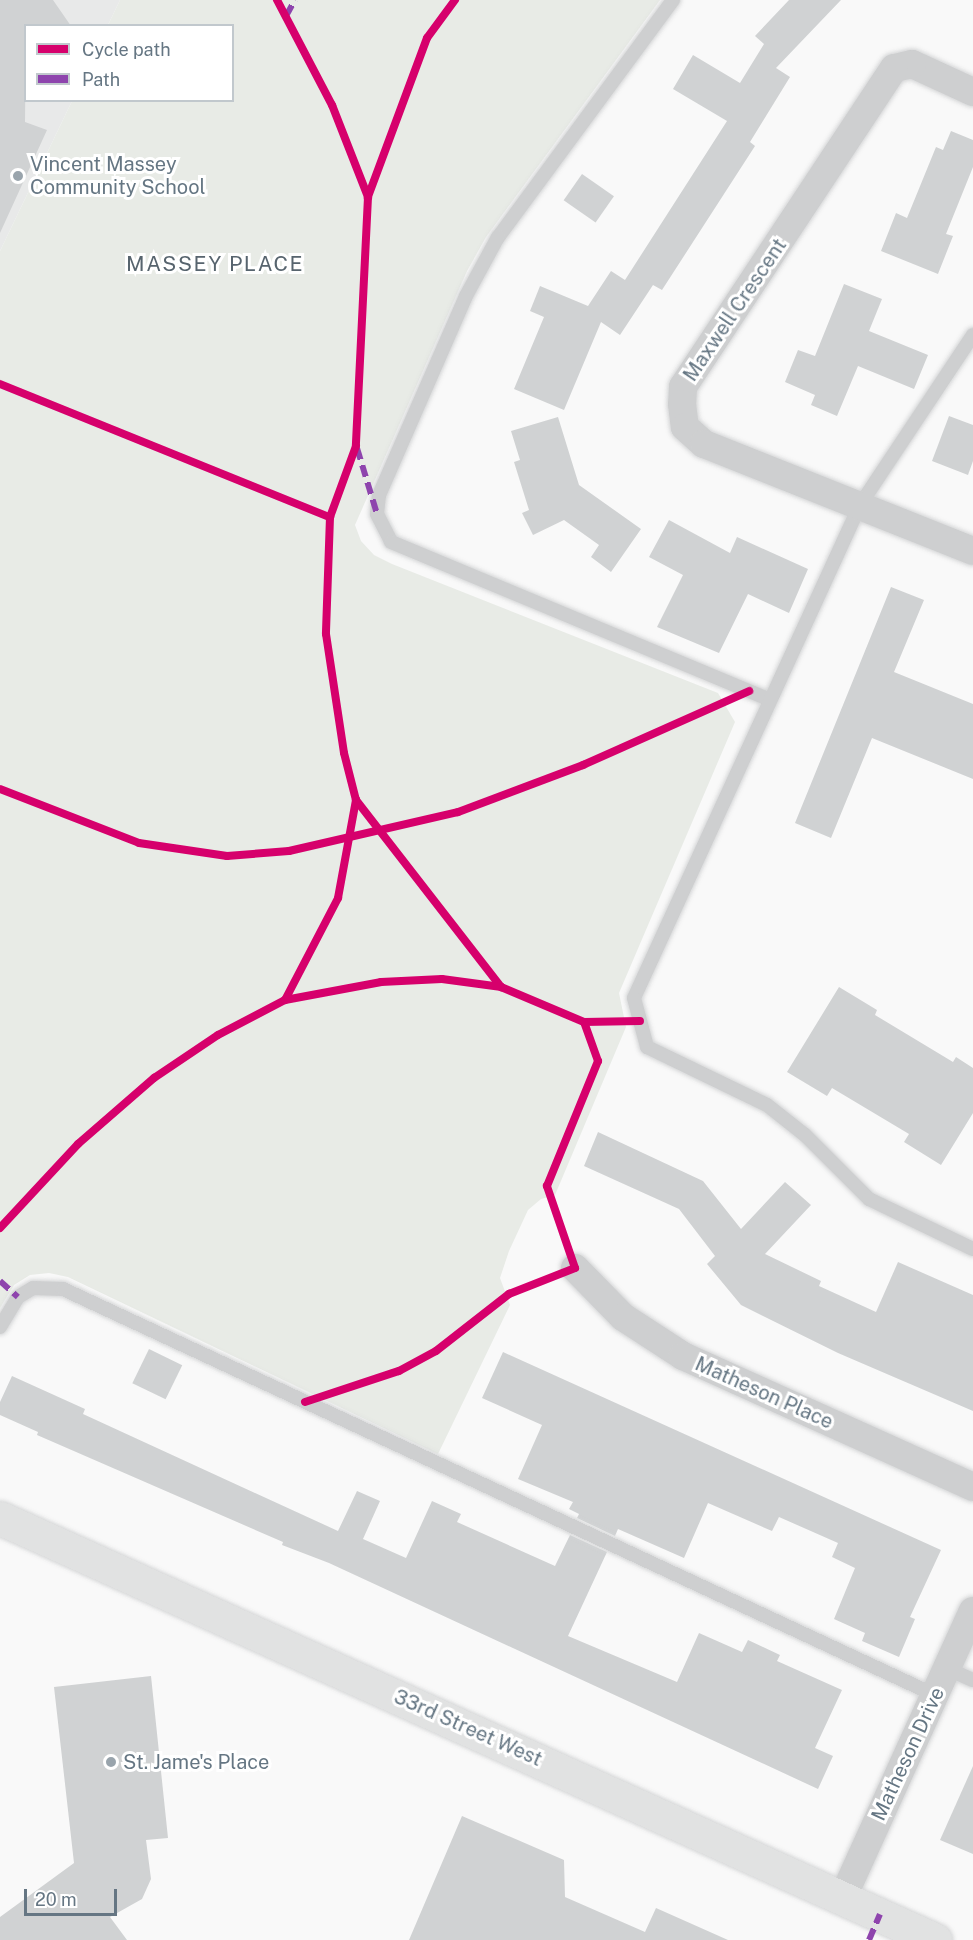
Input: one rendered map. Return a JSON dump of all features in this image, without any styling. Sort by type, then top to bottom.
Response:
[{"type":"main road","name":"33rd Street West","points":[[0,1518],[935,1940]]},
{"type":"street","name":"Maxwell Crescent","points":[[973,92],[912,64],[894,68],[683,387],[686,427],[704,444],[973,551]]},
{"type":"street","name":"Matheson Place","points":[[575,1268],[622,1317],[683,1356],[973,1487]]},
{"type":"street","name":"Matheson Drive","points":[[843,1897],[935,1695],[960,1674],[973,1611]]},
{"type":"lane","points":[[673,0],[498,237],[466,296],[379,495],[377,514],[391,542],[769,699]]},
{"type":"lane","points":[[973,334],[860,505],[769,699],[634,998],[647,1047],[767,1105],[805,1135],[870,1200],[973,1249]]},
{"type":"lane","points":[[0,1327],[18,1297],[33,1288],[63,1289],[935,1695]]},
{"type":"shaded area","name":"Vincent Massey Community School","points":[[0,0],[120,0],[108,24],[24,24],[24,102],[72,102],[0,251]]},
{"type":"shaded area","points":[[120,0],[660,0],[486,237],[467,271],[355,525],[361,541],[374,555],[392,564],[718,693],[735,722],[619,993],[626,1027],[555,1195],[541,1199],[528,1210],[509,1251],[500,1278],[510,1305],[438,1454],[68,1277],[49,1273],[30,1275],[14,1285],[0,1308],[0,251],[72,102],[234,102],[234,24],[108,24]]},
{"type":"building","name":"Vincent Massey Community School","points":[[0,0],[53,0],[70,24],[24,24],[25,122],[47,130],[0,233]]},
{"type":"building","points":[[789,0],[841,0],[776,68],[790,77],[750,142],[755,146],[662,290],[653,285],[620,335],[601,322],[564,410],[514,389],[544,317],[530,311],[540,286],[588,306],[611,271],[625,280],[727,121],[673,89],[693,55],[740,83],[764,44],[755,36]]},
{"type":"building","points":[[951,131],[973,140],[973,167],[946,234],[953,236],[938,274],[881,251],[896,213],[907,218],[936,147],[943,150]]},
{"type":"building","points":[[582,174],[614,196],[596,223],[564,200]]},
{"type":"building","points":[[844,284],[882,299],[869,331],[928,355],[914,389],[858,366],[837,416],[811,405],[815,395],[785,382],[798,350],[815,356]]},
{"type":"building","points":[[949,416],[973,425],[973,461],[968,475],[932,461]]},
{"type":"building","points":[[558,417],[579,485],[641,529],[611,572],[591,557],[599,545],[564,520],[533,535],[522,513],[529,510],[514,462],[520,460],[511,431]]},
{"type":"building","points":[[669,520],[730,553],[737,537],[808,569],[789,613],[748,594],[719,653],[657,627],[683,575],[649,557]]},
{"type":"building","points":[[891,587],[924,600],[894,672],[973,704],[973,779],[872,738],[831,838],[795,823]]},
{"type":"building","points":[[839,987],[877,1010],[875,1015],[953,1062],[956,1057],[973,1068],[973,1113],[941,1165],[904,1142],[909,1134],[832,1088],[827,1096],[787,1072]]},
{"type":"building","points":[[598,1132],[703,1181],[741,1229],[785,1182],[811,1205],[765,1254],[821,1281],[819,1286],[876,1312],[898,1262],[973,1295],[973,1411],[838,1353],[741,1305],[707,1264],[715,1256],[679,1209],[584,1166]]},
{"type":"building","points":[[149,1349],[182,1365],[166,1399],[132,1383]]},
{"type":"building","points":[[503,1352],[941,1550],[910,1617],[915,1619],[899,1657],[862,1641],[865,1633],[834,1619],[855,1568],[832,1557],[838,1543],[779,1517],[772,1531],[708,1503],[684,1558],[618,1529],[615,1536],[577,1518],[579,1514],[569,1509],[573,1502],[518,1479],[542,1425],[482,1398]]},
{"type":"building","points":[[12,1376],[85,1409],[83,1414],[338,1531],[357,1491],[380,1501],[363,1539],[406,1558],[432,1501],[461,1514],[457,1522],[555,1566],[570,1535],[607,1552],[568,1636],[677,1682],[699,1633],[742,1652],[748,1640],[780,1655],[777,1661],[842,1690],[815,1748],[833,1756],[818,1789],[329,1563],[282,1545],[283,1542],[37,1435],[38,1432],[0,1415],[0,1402]]},
{"type":"building","name":"St. Jame's Place","points":[[151,1676],[168,1838],[146,1840],[151,1879],[142,1899],[110,1917],[127,1940],[0,1940],[0,1917],[74,1863],[54,1687]]},
{"type":"building","points":[[973,1766],[973,1854],[940,1840]]},
{"type":"building","points":[[462,1816],[564,1860],[565,1897],[645,1932],[656,1908],[728,1940],[409,1940]]},
{"type":"marked path","points":[[286,16],[295,0]]},
{"type":"marked path","points":[[357,448],[377,514]]},
{"type":"marked path","points":[[0,1281],[18,1297]]},
{"type":"marked path","points":[[869,1940],[880,1914]]},
{"type":"cycle path","points":[[277,0],[332,105],[368,197]]},
{"type":"cycle path","points":[[455,0],[427,38],[368,197],[356,446],[330,517],[326,634],[344,753],[356,800],[501,987]]},
{"type":"cycle path","points":[[0,384],[330,517]]},
{"type":"cycle path","points":[[0,789],[139,843],[227,856],[289,851],[458,812],[583,765],[749,691]]},
{"type":"cycle path","points":[[285,1000],[338,898],[356,800]]},
{"type":"cycle path","points":[[0,1228],[78,1144],[154,1078],[218,1035],[285,1000],[381,982],[442,979],[501,987],[584,1022],[640,1021]]},
{"type":"cycle path","points":[[305,1402],[399,1371],[436,1351],[509,1294],[575,1268],[547,1186],[598,1061],[584,1022]]},
{"type":"place","name":"Vincent Massey Community School","points":[[18,176]]},
{"type":"place","name":"St. Jame's Place","points":[[111,1762]]},
{"type":"district","name":"MASSEY PLACE","points":[[215,264]]}]
